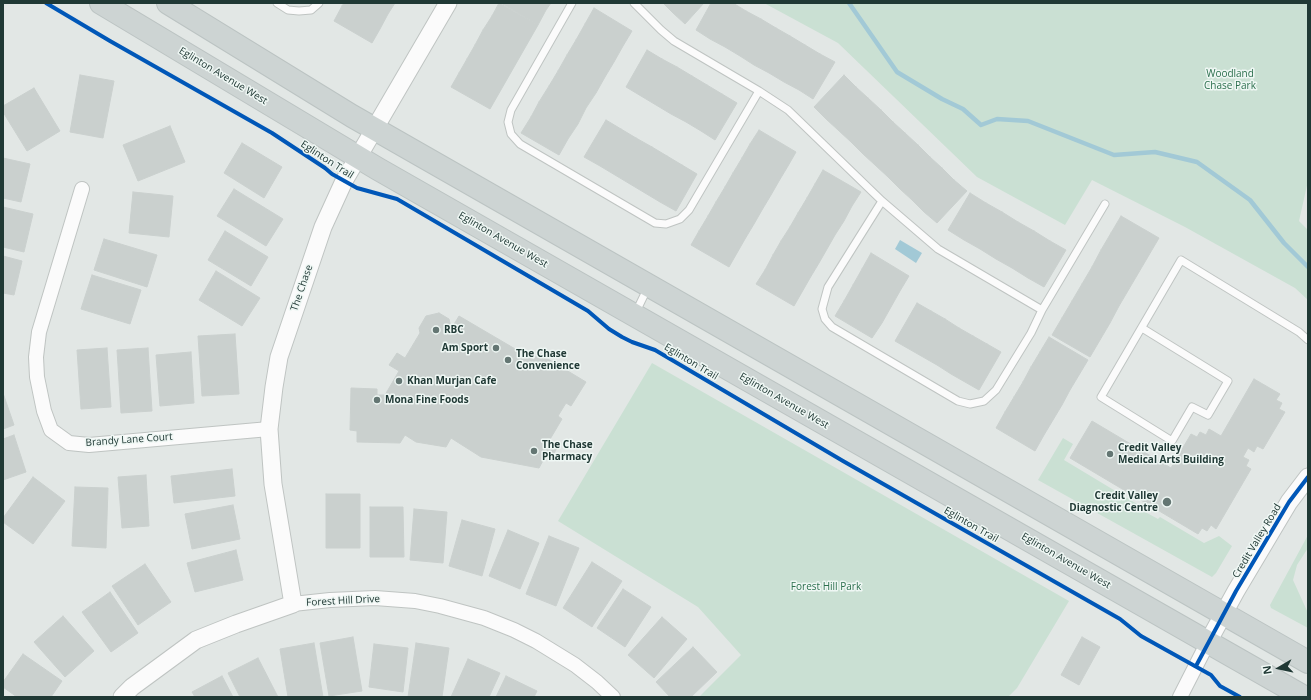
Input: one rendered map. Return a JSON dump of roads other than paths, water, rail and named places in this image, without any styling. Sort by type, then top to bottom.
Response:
[{"type":"main road","name":"Eglinton Avenue West","points":[[101,3],[358,157],[634,316],[1304,697]]},
{"type":"main road","points":[[168,3],[374,129],[1308,662]]},
{"type":"street","name":"The Chase","points":[[293,604],[273,484],[269,429],[274,387],[280,357],[300,292],[323,227],[344,181],[448,3]]},
{"type":"street","name":"Brandy Lane Court","points":[[82,189],[39,332],[36,357],[37,377],[44,411],[51,430],[69,443],[89,445],[269,429]]},
{"type":"street","name":"Credit Valley Road","points":[[1208,642],[1236,591],[1289,502],[1308,478]]},
{"type":"street","name":"Forest Hill Drive","points":[[122,697],[132,687],[196,640],[236,624],[293,604],[330,600],[374,598],[415,601],[440,606],[484,618],[514,630],[536,641],[575,665],[613,697]]},
{"type":"street","points":[[1180,697],[1208,642]]},
{"type":"lane","points":[[277,3],[288,10],[299,11],[310,10],[319,3]]},
{"type":"lane","points":[[572,3],[511,110],[508,122],[511,134],[520,144],[655,223],[666,224],[680,219],[689,210],[759,91]]},
{"type":"lane","points":[[634,3],[674,41],[759,91],[788,110],[882,201],[938,249],[1042,310]]},
{"type":"lane","points":[[882,201],[828,287],[822,309],[825,319],[832,328],[958,401],[970,404],[984,402],[996,390],[1031,333],[1042,310],[1105,204]]},
{"type":"lane","points":[[1142,328],[1228,381],[1208,415],[1192,407],[1172,441],[1101,397],[1181,260],[1299,332],[1308,340]]},
{"type":"lane","points":[[634,316],[649,286]]},
{"type":"water","points":[[900,240],[922,253],[916,263],[895,249]]},
{"type":"waterway","points":[[849,3],[897,72],[942,99],[963,109],[981,125],[997,119],[1028,121],[1114,155],[1155,152],[1197,162],[1250,200],[1284,243],[1308,267]]},
{"type":"place","name":"RBC","points":[[436,330]]},
{"type":"place","name":"Am Sport","points":[[496,348]]},
{"type":"place","name":"The Chase Convenience","points":[[508,360]]},
{"type":"place","name":"Khan Murjan Cafe","points":[[399,381]]},
{"type":"place","name":"Mona Fine Foods","points":[[377,400]]},
{"type":"place","name":"The Chase Pharmacy","points":[[534,451]]},
{"type":"place","name":"Credit Valley Medical Arts Building","points":[[1110,454]]},
{"type":"place","name":"Credit Valley Diagnostic Centre","points":[[1167,502]]},
{"type":"park label","name":"Woodland Chase Park","points":[[1230,80]]},
{"type":"park label","name":"Forest Hill Park","points":[[826,587]]}]
